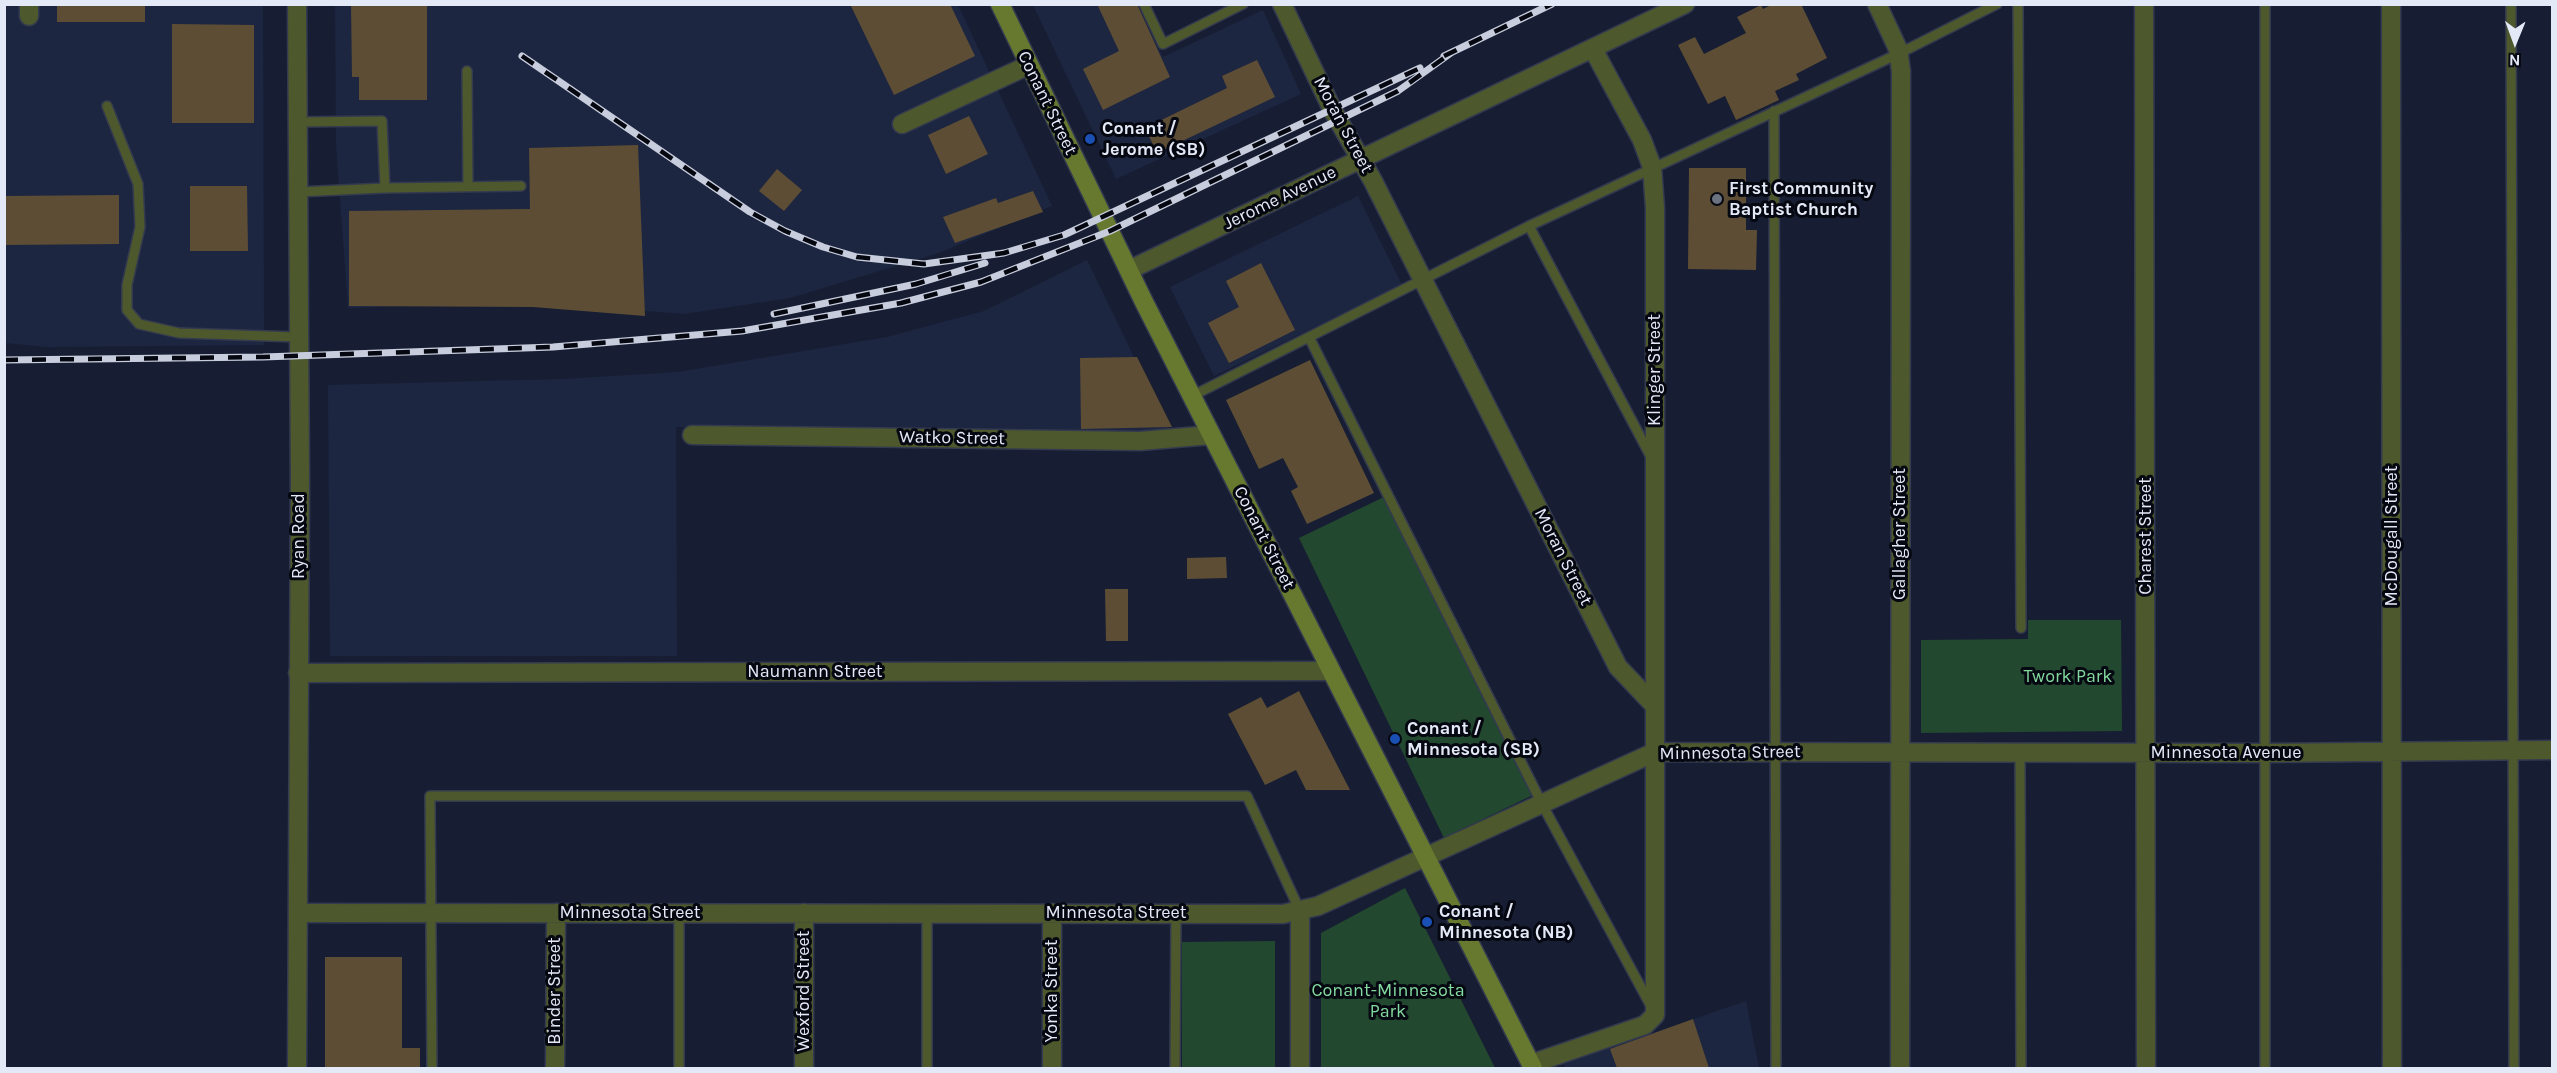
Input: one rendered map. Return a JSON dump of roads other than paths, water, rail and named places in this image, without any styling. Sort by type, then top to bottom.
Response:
[{"type":"main road","name":"Conant Street","points":[[999,4],[1211,435],[1532,1066]]},
{"type":"street","name":"Ryan Road","points":[[297,4],[297,1068]]},
{"type":"street","name":"Moran Street","points":[[1282,4],[1359,160],[1423,280],[1618,667],[1655,706]]},
{"type":"street","name":"Jerome Avenue","points":[[1129,270],[1685,4]]},
{"type":"street","name":"Gallagher Street","points":[[1877,4],[1891,31],[1901,71],[1900,1068]]},
{"type":"street","name":"Charest Street","points":[[2144,4],[2146,1068]]},
{"type":"street","name":"McDougall Street","points":[[2391,4],[2392,1068]]},
{"type":"street","name":"Klinger Street","points":[[1593,49],[1642,140],[1652,167],[1655,706]]},
{"type":"street","points":[[902,124],[1029,65]]},
{"type":"street","name":"Watko Street","points":[[692,435],[1140,441],[1211,435]]},
{"type":"street","name":"Naumann Street","points":[[298,673],[1331,671]]},
{"type":"street","points":[[1532,1066],[1645,1025],[1655,1015],[1655,706]]},
{"type":"street","name":"Minnesota Avenue","points":[[1900,751],[2265,753],[2553,750]]},
{"type":"street","name":"Minnesota Street","points":[[298,913],[1283,914],[1318,906],[1655,752],[1900,751]]},
{"type":"street","points":[[1300,911],[1300,1068]]},
{"type":"street","name":"Binder Street","points":[[555,1068],[556,913]]},
{"type":"street","name":"Wexford Street","points":[[804,913],[804,1068]]},
{"type":"street","name":"Yonka Street","points":[[1052,913],[1052,1068]]},
{"type":"lane","points":[[1144,4],[1163,44],[1243,4]]},
{"type":"lane","points":[[1192,396],[1529,226],[1898,54],[1997,4]]},
{"type":"lane","points":[[2018,4],[2021,628]]},
{"type":"lane","points":[[2265,4],[2265,1068]]},
{"type":"lane","points":[[2511,4],[2514,1068]]},
{"type":"lane","points":[[467,71],[468,187]]},
{"type":"lane","points":[[106,106],[138,184],[140,226],[127,285],[127,310],[139,324],[179,333],[297,337]]},
{"type":"lane","points":[[1774,111],[1776,1068]]},
{"type":"lane","points":[[297,122],[382,120],[385,188]]},
{"type":"lane","points":[[297,192],[521,186]]},
{"type":"lane","points":[[1529,226],[1655,464]]},
{"type":"lane","points":[[1309,337],[1542,804],[1655,1015]]},
{"type":"lane","points":[[2020,753],[2021,1068]]},
{"type":"lane","points":[[432,1068],[430,796],[1247,796],[1300,911]]},
{"type":"lane","points":[[679,1068],[680,913]]},
{"type":"lane","points":[[927,913],[927,1068]]},
{"type":"lane","points":[[1175,1068],[1176,913]]},
{"type":"railway","points":[[1444,56],[1552,4]]},
{"type":"railway","points":[[4,360],[263,357],[553,347],[742,331],[901,303],[981,282],[1110,231],[1398,91],[1451,53]]},
{"type":"railway","points":[[522,56],[750,212],[785,231],[823,247],[857,257],[924,264],[1004,253],[1064,235],[1420,68]]},
{"type":"railway","points":[[774,314],[916,284],[985,263]]},
{"type":"place","name":"Conant / Jerome (SB)","points":[[1090,139]]},
{"type":"place","name":"First Community Baptist Church","points":[[1717,199]]},
{"type":"place","name":"Conant / Minnesota (SB)","points":[[1395,739]]},
{"type":"place","name":"Conant / Minnesota (NB)","points":[[1427,922]]},
{"type":"park label","name":"Twork Park","points":[[2068,677]]},
{"type":"park label","name":"Conant-Minnesota Park","points":[[1388,1001]]}]
